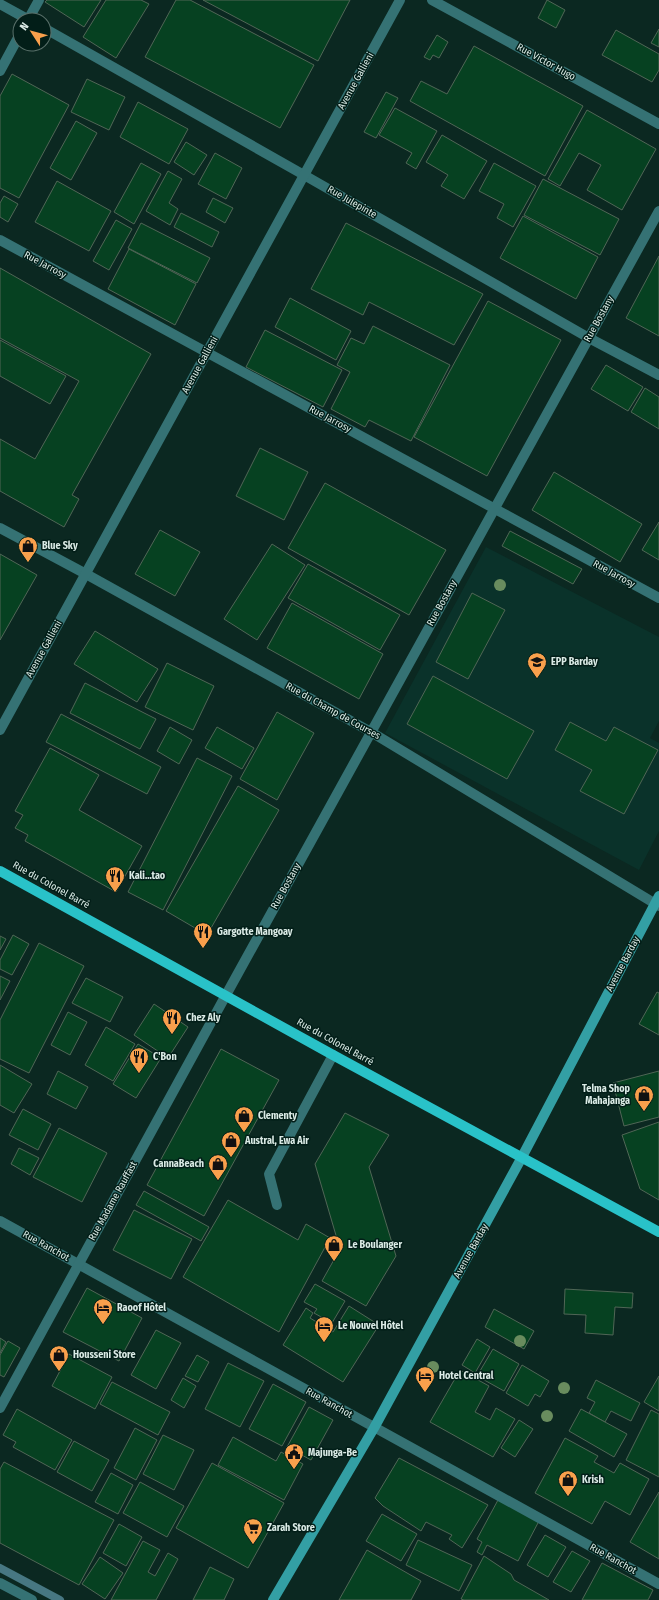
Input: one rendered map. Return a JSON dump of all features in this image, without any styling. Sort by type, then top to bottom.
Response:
[{"type":"main road","name":"Rue du Colonel Barré","points":[[0,871],[226,994],[333,1055],[659,1232]]},
{"type":"street","points":[[32,12],[39,0]]},
{"type":"street","name":"Avenue Gallieni","points":[[0,730],[400,0]]},
{"type":"street","name":"Rue Victor Hugo","points":[[432,0],[659,124]]},
{"type":"street","points":[[0,4],[14,12]]},
{"type":"street","name":"Rue Julepinte","points":[[52,33],[589,338],[659,375]]},
{"type":"street","points":[[0,71],[12,49]]},
{"type":"street","name":"Rue Bostany","points":[[226,994],[659,211]]},
{"type":"street","name":"Rue Jarrosy","points":[[0,240],[659,598]]},
{"type":"street","name":"Rue du Champ de Courses","points":[[0,528],[371,732],[658,902]]},
{"type":"street","name":"Avenue Barday","points":[[273,1600],[374,1428],[522,1157],[658,902]]},
{"type":"street","name":"Rue Madame Rauffast","points":[[0,1408],[226,994]]},
{"type":"street","points":[[277,1205],[268,1174],[333,1055]]},
{"type":"street","name":"Rue Ranchot","points":[[0,1221],[659,1584]]},
{"type":"street","points":[[0,1583],[32,1600]]},
{"type":"shaded area","name":"EPP Barday","points":[[486,547],[659,637],[659,721],[650,738],[659,743],[659,831],[639,870],[385,733]]},
{"type":"building","points":[[47,0],[101,0],[84,27],[45,2]]},
{"type":"building","points":[[106,0],[141,0],[149,4],[116,58],[83,37]]},
{"type":"building","points":[[176,0],[190,0],[314,65],[280,128],[145,57]]},
{"type":"building","points":[[203,0],[350,0],[318,61]]},
{"type":"building","points":[[547,0],[565,10],[556,28],[538,18]]},
{"type":"building","points":[[659,29],[659,47],[651,43]]},
{"type":"building","points":[[616,30],[659,54],[659,70],[652,82],[602,55]]},
{"type":"building","points":[[437,35],[448,42],[439,58],[433,55],[430,60],[424,57]]},
{"type":"building","points":[[474,46],[583,106],[545,176],[410,101],[421,81],[447,94]]},
{"type":"building","points":[[12,74],[69,105],[19,198],[0,188],[0,96]]},
{"type":"building","points":[[87,79],[125,97],[109,130],[71,112]]},
{"type":"building","points":[[386,92],[398,98],[376,138],[364,132]]},
{"type":"building","points":[[138,102],[188,129],[169,164],[120,137]]},
{"type":"building","points":[[395,108],[437,131],[416,169],[406,163],[412,153],[379,135]]},
{"type":"building","points":[[587,110],[656,149],[622,210],[587,190],[601,165],[579,153],[560,186],[548,179]]},
{"type":"building","points":[[76,121],[97,133],[71,180],[50,168]]},
{"type":"building","points":[[442,135],[487,161],[464,199],[441,186],[448,175],[426,162]]},
{"type":"building","points":[[186,142],[207,155],[194,175],[174,162]]},
{"type":"building","points":[[215,153],[242,168],[226,199],[198,184]]},
{"type":"building","points":[[141,163],[161,174],[134,224],[114,212]]},
{"type":"building","points":[[494,163],[536,186],[513,227],[497,218],[504,204],[479,191]]},
{"type":"building","points":[[168,171],[182,179],[169,203],[178,209],[170,225],[146,211]]},
{"type":"building","points":[[543,179],[619,219],[600,255],[524,215]]},
{"type":"building","points":[[57,181],[111,211],[89,251],[35,222]]},
{"type":"building","points":[[4,196],[18,204],[8,222],[0,217],[0,203]]},
{"type":"building","points":[[213,198],[233,208],[225,223],[206,212]]},
{"type":"building","points":[[181,213],[219,232],[212,247],[174,227]]},
{"type":"building","points":[[523,216],[598,257],[576,299],[500,258]]},
{"type":"building","points":[[116,220],[132,229],[109,270],[93,261]]},
{"type":"building","points":[[141,223],[210,258],[197,283],[128,248]]},
{"type":"building","points":[[346,223],[483,294],[454,345],[369,302],[363,315],[311,289]]},
{"type":"building","points":[[129,249],[196,284],[175,325],[108,289]]},
{"type":"building","points":[[659,256],[659,336],[626,318]]},
{"type":"building","points":[[0,268],[151,354],[72,495],[79,499],[64,527],[0,491],[0,439],[35,459],[79,381],[0,338]]},
{"type":"building","points":[[290,298],[351,331],[336,360],[275,327]]},
{"type":"building","points":[[488,301],[561,340],[487,476],[414,437]]},
{"type":"building","points":[[373,326],[450,365],[411,441],[369,420],[365,427],[331,409],[350,372],[337,365],[351,338],[364,344]]},
{"type":"building","points":[[265,330],[342,370],[323,407],[246,367]]},
{"type":"building","points":[[0,340],[66,376],[50,404],[0,376]]},
{"type":"building","points":[[606,365],[643,387],[628,411],[591,389]]},
{"type":"building","points":[[645,388],[659,397],[659,429],[631,412]]},
{"type":"building","points":[[260,448],[308,472],[284,520],[236,496]]},
{"type":"building","points":[[554,472],[642,524],[620,562],[532,510]]},
{"type":"building","points":[[325,483],[446,550],[409,615],[288,548]]},
{"type":"building","points":[[659,522],[659,560],[642,550]]},
{"type":"building","points":[[160,530],[200,552],[175,596],[135,574]]},
{"type":"building","points":[[510,531],[582,569],[573,584],[502,546]]},
{"type":"building","points":[[272,544],[305,565],[257,640],[224,619]]},
{"type":"building","points":[[0,554],[37,575],[0,640]]},
{"type":"building","points":[[308,564],[400,615],[380,650],[288,598]]},
{"type":"building","points":[[472,593],[505,610],[468,679],[436,662]]},
{"type":"building","points":[[292,603],[383,654],[359,699],[267,648]]},
{"type":"building","points":[[95,631],[158,669],[137,702],[74,664]]},
{"type":"building","points":[[167,663],[214,686],[193,730],[145,707]]},
{"type":"building","points":[[433,676],[534,731],[507,779],[407,724]]},
{"type":"building","points":[[85,683],[156,719],[140,749],[70,713]]},
{"type":"building","points":[[277,712],[314,733],[277,800],[240,779]]},
{"type":"building","points":[[61,714],[161,767],[147,794],[46,742]]},
{"type":"building","points":[[570,722],[606,741],[614,727],[658,750],[624,814],[580,791],[592,770],[555,750]]},
{"type":"building","points":[[170,727],[192,740],[179,764],[157,751]]},
{"type":"building","points":[[217,727],[254,748],[242,769],[205,748]]},
{"type":"building","points":[[50,748],[99,775],[79,810],[142,846],[116,892],[25,841],[28,835],[15,828],[23,815],[15,811]]},
{"type":"building","points":[[197,758],[232,776],[163,910],[128,892]]},
{"type":"building","points":[[238,786],[279,810],[207,935],[166,911]]},
{"type":"building","points":[[13,935],[29,944],[12,975],[0,969],[0,960]]},
{"type":"building","points":[[0,936],[6,939],[0,950]]},
{"type":"building","points":[[39,943],[84,966],[29,1073],[0,1059],[0,1020]]},
{"type":"building","points":[[0,976],[10,981],[0,1000]]},
{"type":"building","points":[[86,978],[123,997],[110,1022],[72,1003]]},
{"type":"building","points":[[657,992],[659,993],[659,1035],[639,1024]]},
{"type":"building","points":[[154,1004],[188,1027],[168,1058],[134,1035]]},
{"type":"building","points":[[68,1012],[87,1022],[70,1055],[51,1045]]},
{"type":"building","points":[[106,1027],[135,1044],[113,1081],[85,1065]]},
{"type":"building","points":[[138,1044],[161,1058],[136,1098],[113,1084]]},
{"type":"building","points":[[221,1049],[279,1080],[204,1216],[147,1185]]},
{"type":"building","points":[[0,1065],[32,1084],[14,1113],[0,1105]]},
{"type":"building","points":[[58,1071],[88,1087],[76,1109],[47,1094]]},
{"type":"building","points":[[659,1071],[659,1117],[624,1126],[613,1083]]},
{"type":"building","points":[[23,1109],[51,1124],[38,1150],[9,1135]]},
{"type":"building","points":[[345,1113],[389,1135],[369,1167],[396,1256],[366,1306],[322,1281],[340,1249],[315,1164]]},
{"type":"building","points":[[659,1122],[659,1200],[640,1189],[622,1135]]},
{"type":"building","points":[[59,1128],[107,1153],[82,1202],[33,1177]]},
{"type":"building","points":[[19,1148],[39,1158],[30,1175],[11,1164]]},
{"type":"building","points":[[144,1191],[209,1227],[201,1241],[136,1205]]},
{"type":"building","points":[[228,1200],[298,1240],[306,1224],[330,1238],[279,1332],[183,1277]]},
{"type":"building","points":[[134,1210],[192,1239],[171,1279],[113,1250]]},
{"type":"building","points":[[315,1284],[345,1301],[332,1323],[314,1313],[317,1309],[304,1302]]},
{"type":"building","name":"Raoof Hôtel","points":[[87,1288],[142,1318],[119,1361],[63,1332]]},
{"type":"building","points":[[565,1289],[633,1293],[632,1308],[615,1307],[613,1335],[585,1333],[586,1315],[564,1314]]},
{"type":"building","points":[[349,1306],[379,1325],[343,1382],[283,1345],[306,1308],[313,1313],[310,1318],[333,1332]]},
{"type":"building","points":[[494,1309],[534,1331],[524,1349],[485,1327]]},
{"type":"building","points":[[156,1330],[181,1343],[156,1389],[131,1375]]},
{"type":"building","points":[[0,1338],[6,1342],[0,1353]]},
{"type":"building","points":[[477,1339],[490,1347],[475,1373],[462,1365]]},
{"type":"building","points":[[8,1341],[20,1348],[4,1377],[0,1375],[0,1355]]},
{"type":"building","points":[[493,1349],[519,1364],[504,1391],[477,1376]]},
{"type":"building","points":[[69,1354],[112,1377],[95,1409],[52,1386]]},
{"type":"building","points":[[197,1355],[209,1362],[198,1382],[185,1376]]},
{"type":"building","points":[[228,1363],[264,1381],[240,1427],[205,1409]]},
{"type":"building","points":[[522,1365],[549,1381],[540,1397],[535,1394],[528,1406],[506,1393]]},
{"type":"building","points":[[460,1370],[489,1386],[475,1412],[490,1420],[496,1408],[515,1419],[493,1457],[430,1422]]},
{"type":"building","points":[[659,1376],[659,1411],[644,1402]]},
{"type":"building","points":[[183,1378],[196,1386],[184,1408],[171,1400]]},
{"type":"building","points":[[596,1380],[640,1403],[631,1421],[611,1411],[605,1422],[589,1413],[595,1402],[587,1398]]},
{"type":"building","points":[[112,1382],[170,1412],[158,1435],[100,1404]]},
{"type":"building","points":[[273,1384],[306,1402],[282,1446],[249,1429]]},
{"type":"building","points":[[309,1407],[333,1420],[311,1460],[287,1447]]},
{"type":"building","points":[[17,1409],[72,1440],[55,1470],[13,1447],[16,1442],[3,1435]]},
{"type":"building","points":[[581,1409],[627,1434],[614,1457],[569,1431]]},
{"type":"building","points":[[651,1410],[659,1414],[659,1477],[626,1460]]},
{"type":"building","points":[[519,1420],[533,1429],[515,1457],[501,1448]]},
{"type":"building","points":[[135,1428],[157,1440],[136,1480],[114,1468]]},
{"type":"building","points":[[163,1435],[194,1450],[174,1490],[143,1474]]},
{"type":"building","points":[[233,1437],[276,1461],[281,1452],[303,1464],[284,1500],[218,1465]]},
{"type":"building","points":[[565,1438],[598,1456],[594,1462],[614,1473],[620,1463],[649,1479],[630,1515],[605,1501],[592,1524],[535,1493]]},
{"type":"building","points":[[74,1441],[109,1460],[92,1491],[57,1472]]},
{"type":"building","points":[[399,1458],[488,1505],[462,1548],[449,1539],[452,1535],[426,1522],[421,1531],[383,1506],[375,1498]]},
{"type":"building","points":[[4,1462],[114,1520],[79,1585],[0,1543],[0,1469]]},
{"type":"building","points":[[212,1463],[284,1503],[248,1568],[176,1528]]},
{"type":"building","points":[[111,1473],[133,1485],[118,1514],[95,1502]]},
{"type":"building","points":[[140,1482],[184,1506],[167,1537],[123,1513]]},
{"type":"building","points":[[659,1492],[659,1559],[630,1542]]},
{"type":"building","points":[[498,1500],[539,1521],[518,1561],[487,1545],[482,1555],[477,1552],[482,1542],[477,1539]]},
{"type":"building","points":[[382,1514],[417,1534],[401,1561],[366,1541]]},
{"type":"building","points":[[119,1524],[142,1537],[126,1566],[103,1553]]},
{"type":"building","points":[[545,1535],[566,1547],[548,1577],[527,1565]]},
{"type":"building","points":[[418,1540],[472,1565],[459,1591],[406,1565]]},
{"type":"building","points":[[143,1541],[160,1550],[148,1572],[155,1576],[168,1553],[178,1559],[156,1600],[111,1600]]},
{"type":"building","points":[[367,1550],[421,1581],[411,1600],[339,1600]]},
{"type":"building","points":[[572,1551],[590,1561],[571,1592],[553,1582]]},
{"type":"building","points":[[484,1556],[511,1574],[514,1580],[549,1600],[461,1599]]},
{"type":"building","points":[[100,1557],[123,1573],[105,1599],[82,1584]]},
{"type":"building","points":[[602,1563],[653,1590],[648,1600],[582,1600]]},
{"type":"building","points":[[210,1567],[234,1579],[224,1600],[193,1600]]},
{"type":"waterway","points":[[0,1568],[60,1600]]},
{"type":"place","name":"Blue Sky","points":[[28,563]]},
{"type":"place","name":"EPP Barday","points":[[537,679]]},
{"type":"place","name":"Kali...tao","points":[[115,893]]},
{"type":"place","name":"Gargotte Mangoay","points":[[203,949]]},
{"type":"place","name":"Chez Aly","points":[[172,1035]]},
{"type":"place","name":"C'Bon","points":[[139,1074]]},
{"type":"place","name":"Telma Shop Mahajanga","points":[[644,1112]]},
{"type":"place","name":"Clementy","points":[[244,1133]]},
{"type":"place","name":"Austral, Ewa Air","points":[[231,1158]]},
{"type":"place","name":"CannaBeach","points":[[218,1181]]},
{"type":"place","name":"Le Boulanger","points":[[334,1262]]},
{"type":"place","name":"Raoof Hôtel","points":[[103,1325]]},
{"type":"place","name":"Le Nouvel Hôtel","points":[[324,1343]]},
{"type":"place","name":"Housseni Store","points":[[59,1372]]},
{"type":"place","name":"Hotel Central","points":[[425,1393]]},
{"type":"place","name":"Majunga-Be","points":[[294,1470]]},
{"type":"place","name":"Krish","points":[[568,1497]]},
{"type":"place","name":"Zarah Store","points":[[253,1545]]}]
